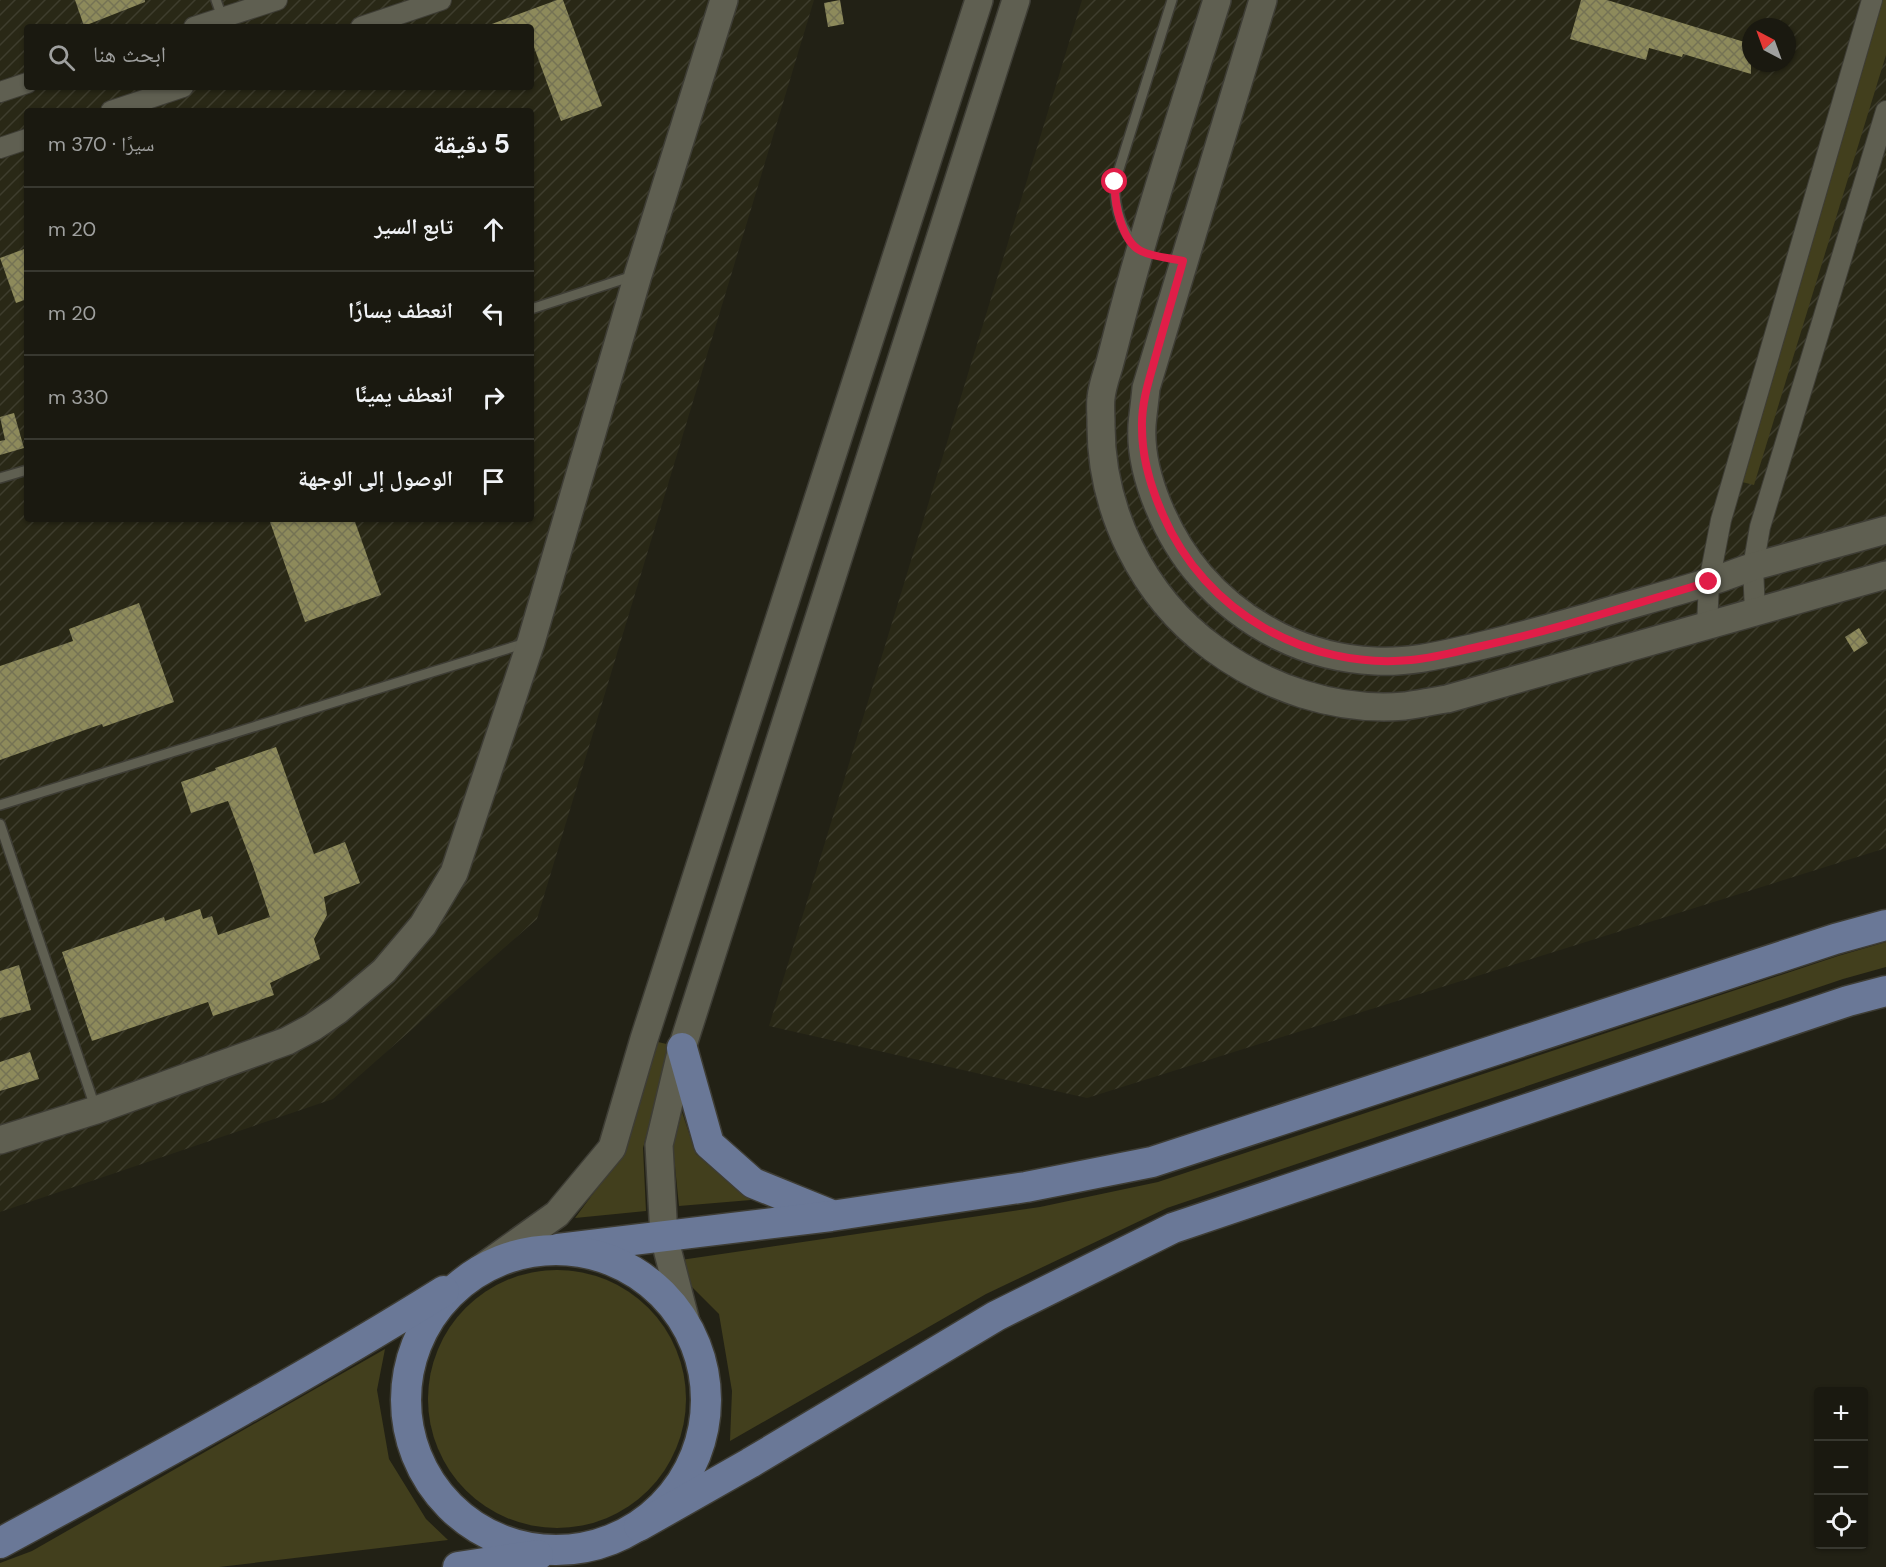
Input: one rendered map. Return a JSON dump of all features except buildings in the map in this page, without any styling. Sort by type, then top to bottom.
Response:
[{"type":"main road","points":[[0,1543],[153,1460],[374,1335],[480,1269],[518,1254],[831,1216],[1026,1187],[1152,1162],[1823,943],[1886,925]]},
{"type":"main road","points":[[458,1567],[523,1562],[608,1542],[750,1463],[996,1316],[1173,1228],[1826,1009],[1886,991]]},
{"type":"main road","points":[[682,1048],[709,1144],[753,1183],[831,1216]]},
{"type":"main road","points":[[558,1249],[608,1258],[652,1283],[686,1322],[703,1365],[706,1410],[696,1455],[673,1495],[639,1526]]},
{"type":"main road","points":[[480,1269],[441,1302],[414,1346],[404,1397],[412,1448],[436,1493],[474,1528],[521,1547],[573,1550]]},
{"type":"street","points":[[201,24],[221,15],[277,0]]},
{"type":"street","points":[[370,24],[441,0]]},
{"type":"street","points":[[0,1140],[96,1110],[287,1041],[338,1010],[384,971],[423,925],[454,873],[531,642],[638,275],[724,0]]},
{"type":"street","points":[[480,1269],[557,1214],[612,1148],[648,1028],[979,0]]},
{"type":"street","points":[[686,1322],[664,1237],[659,1145],[682,1048],[1016,0]]},
{"type":"street","points":[[1217,0],[1140,250],[1101,397],[1100,442],[1107,486],[1121,529],[1140,568],[1166,605],[1198,637],[1233,663],[1273,683],[1315,698],[1359,705],[1404,706],[1447,699],[1886,575]]},
{"type":"street","points":[[1263,0],[1146,388],[1142,427],[1146,463],[1159,507],[1170,532],[1189,562],[1213,590],[1240,614],[1271,633],[1304,648],[1339,657],[1376,661],[1412,660],[1516,638],[1886,530]]},
{"type":"street","points":[[1707,626],[1709,582],[1721,520],[1872,0]]},
{"type":"street","points":[[0,92],[24,84]]},
{"type":"street","points":[[120,108],[174,90]]},
{"type":"street","points":[[1755,612],[1753,567],[1760,527],[1886,111]]},
{"type":"street","points":[[0,148],[24,140]]},
{"type":"street","points":[[1140,250],[1183,261]]},
{"type":"lane","points":[[1140,250],[1128,236],[1119,219],[1114,195],[1115,182],[1172,0]]},
{"type":"lane","points":[[534,308],[638,275]]},
{"type":"lane","points":[[0,478],[24,471]]},
{"type":"lane","points":[[0,805],[531,642]]},
{"type":"lane","points":[[0,824],[96,1110]]},
{"type":"shaded area","points":[[0,0],[814,0],[537,919],[333,1099],[0,1212]]},
{"type":"shaded area","points":[[1082,0],[1886,0],[1886,848],[1087,1098],[769,1026]]},
{"type":"shaded area","points":[[1881,0],[1886,0],[1886,55],[1754,485],[1734,480]]},
{"type":"shaded area","points":[[1886,942],[1886,967],[1843,979],[1167,1208],[986,1294],[730,1441],[732,1391],[719,1314],[667,1262],[1040,1207],[1158,1182]]},
{"type":"shaded area","points":[[658,1042],[671,1045],[643,1148],[646,1211],[575,1218],[624,1152]]},
{"type":"shaded area","points":[[682,1112],[696,1154],[751,1200],[679,1206],[673,1147]]},
{"type":"shaded area","points":[[557,1270],[582,1273],[618,1285],[648,1308],[671,1338],[683,1374],[686,1399],[683,1424],[671,1460],[648,1490],[618,1513],[582,1525],[557,1528],[532,1525],[496,1513],[466,1490],[443,1460],[431,1424],[428,1399],[431,1374],[443,1338],[466,1308],[496,1285],[532,1273]]},
{"type":"shaded area","points":[[385,1349],[377,1390],[389,1459],[426,1519],[448,1540],[219,1567],[0,1567],[0,1563],[32,1551]]},
{"type":"route","points":[[1115,182],[1114,195],[1119,219],[1131,241],[1140,250],[1183,261],[1146,388],[1142,427],[1146,463],[1155,498],[1170,532],[1189,562],[1213,590],[1240,614],[1271,633],[1304,648],[1339,657],[1376,661],[1412,660],[1516,638],[1709,582]]}]
